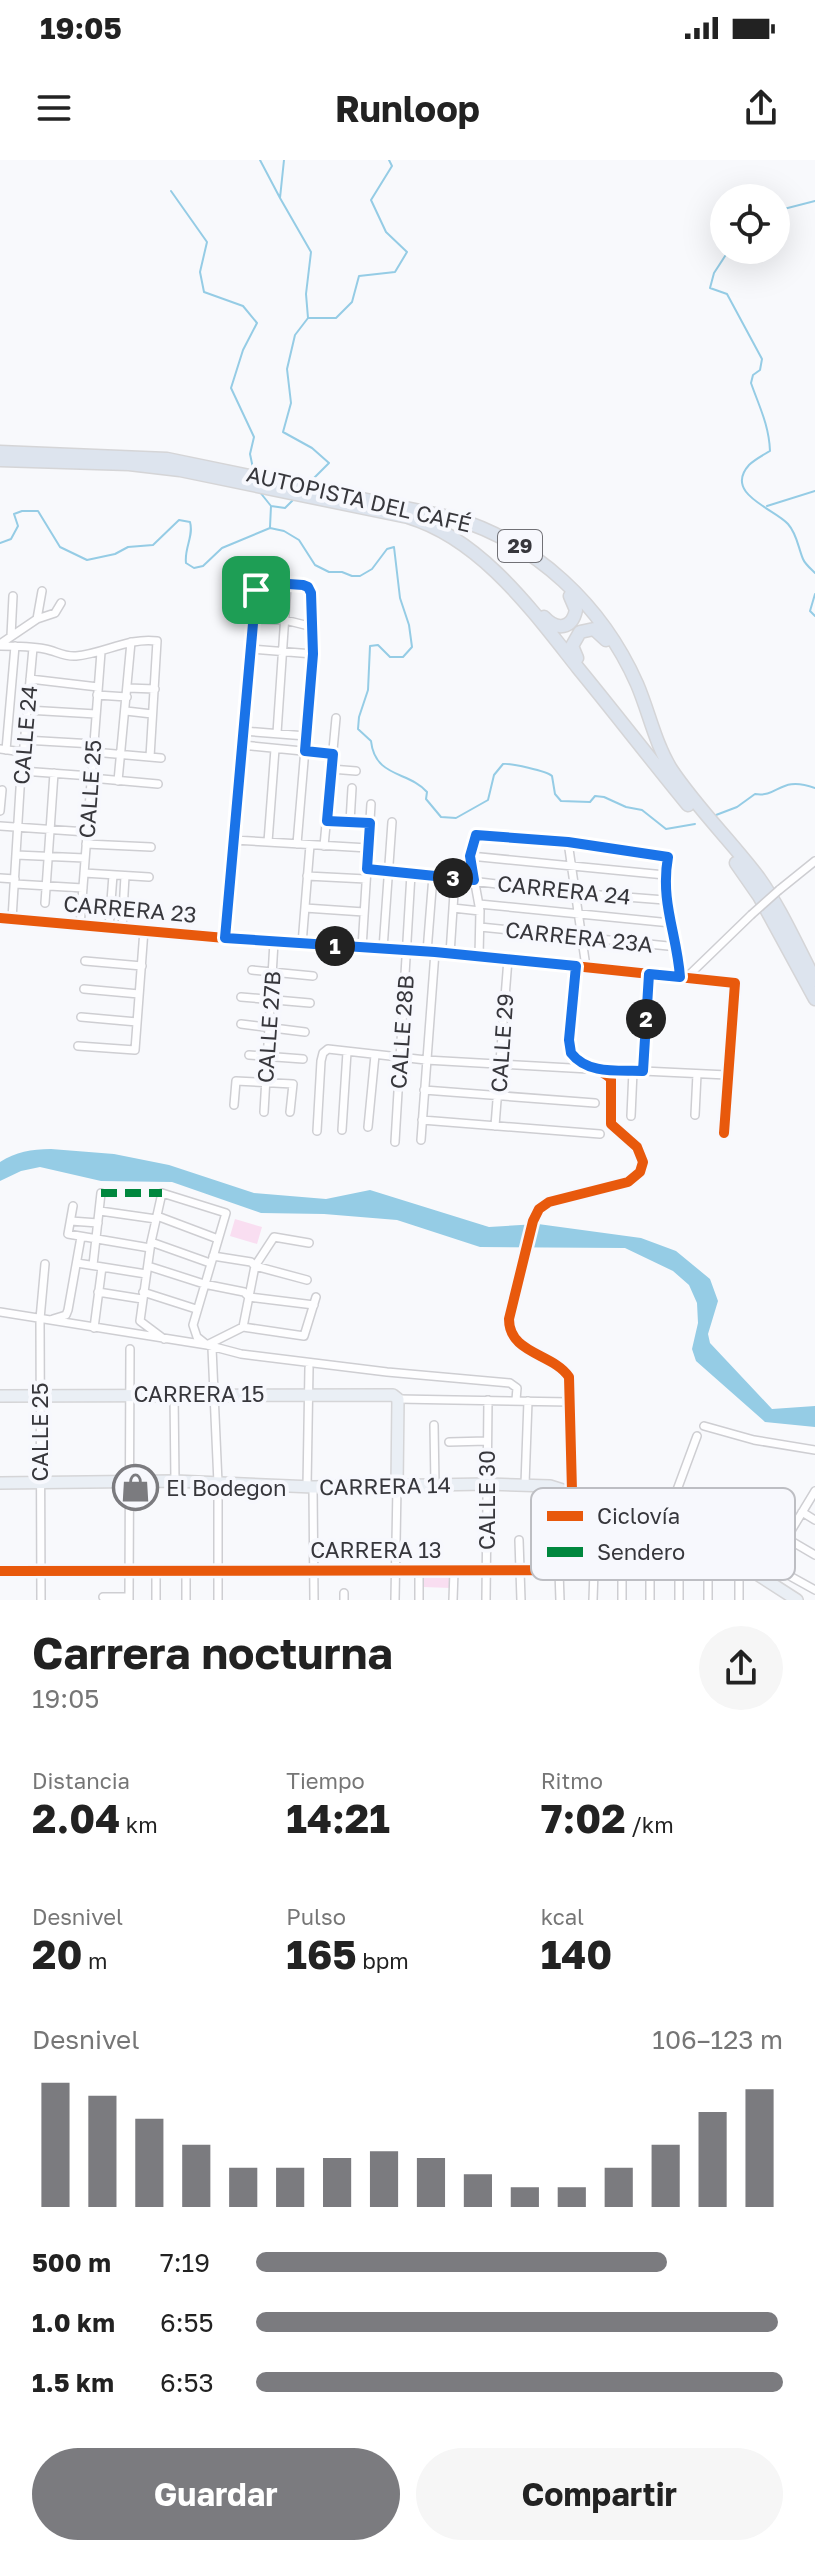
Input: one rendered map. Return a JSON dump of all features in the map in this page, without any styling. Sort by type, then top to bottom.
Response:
[{"type":"highway","name":"AUTOPISTA DEL CAFÉ","points":[[0,452],[130,455],[189,462],[440,514],[479,526],[537,557],[591,612],[624,657],[664,757],[677,778],[766,890],[815,980]]},
{"type":"highway","name":"AUTOPISTA DEL CAFÉ","points":[[0,460],[129,464],[180,470],[408,517],[442,530],[468,548],[523,600],[752,884],[815,999]]},
{"type":"highway","points":[[468,548],[522,593],[552,625],[563,627],[573,621],[576,605],[553,578],[528,557],[479,526]]},
{"type":"highway","points":[[633,736],[614,705],[573,652],[573,641],[580,632],[589,628],[603,636],[615,653],[653,728]]},
{"type":"main road","name":"CARRERA 15","points":[[0,1396],[388,1394],[397,1398]]},
{"type":"main road","points":[[397,1398],[397,1486]]},
{"type":"main road","name":"CARRERA 14","points":[[0,1483],[175,1481],[310,1487],[525,1484],[559,1488]]},
{"type":"main road","points":[[767,1580],[797,1600]]},
{"type":"street","points":[[225,938],[250,649],[257,584],[260,582],[308,587],[313,654],[297,844]]},
{"type":"street","points":[[277,733],[287,585]]},
{"type":"street","points":[[37,619],[42,591]]},
{"type":"street","points":[[11,636],[13,596]]},
{"type":"street","points":[[0,645],[37,619],[55,613],[61,603]]},
{"type":"street","points":[[253,619],[285,620],[313,627]]},
{"type":"street","points":[[0,645],[68,656],[101,652],[131,642],[157,641],[150,757]]},
{"type":"street","points":[[118,781],[131,642]]},
{"type":"street","points":[[15,646],[4,709],[3,750],[23,752]]},
{"type":"street","name":"CALLE 24","points":[[12,919],[33,648]]},
{"type":"street","points":[[250,649],[313,654]]},
{"type":"street","name":"CALLE 25","points":[[80,926],[101,652]]},
{"type":"street","points":[[30,679],[127,697]]},
{"type":"street","points":[[128,688],[155,689]]},
{"type":"street","points":[[27,710],[96,714]]},
{"type":"street","points":[[126,711],[152,714]]},
{"type":"street","points":[[324,846],[336,718]]},
{"type":"street","points":[[243,731],[306,736]]},
{"type":"street","points":[[24,740],[161,758]]},
{"type":"street","points":[[242,745],[333,754]]},
{"type":"street","points":[[268,842],[275,749]]},
{"type":"street","points":[[331,769],[356,771]]},
{"type":"street","points":[[22,771],[158,784]]},
{"type":"street","points":[[45,903],[54,773]]},
{"type":"street","points":[[350,822],[352,788]]},
{"type":"street","points":[[0,811],[1,790],[20,789]]},
{"type":"street","points":[[362,948],[371,804]]},
{"type":"street","points":[[327,821],[370,823]]},
{"type":"street","points":[[383,949],[392,822]]},
{"type":"street","points":[[0,826],[87,832]]},
{"type":"street","points":[[479,956],[479,907],[470,856],[476,835],[568,842],[668,857],[665,900],[684,977]]},
{"type":"street","points":[[234,840],[368,848]]},
{"type":"street","points":[[568,842],[586,967]]},
{"type":"street","points":[[86,844],[151,847]]},
{"type":"street","points":[[302,944],[310,845]]},
{"type":"street","points":[[16,855],[85,858]]},
{"type":"street","points":[[470,856],[665,875]]},
{"type":"street","points":[[684,977],[815,861]]},
{"type":"street","name":"CARRERA 24","points":[[367,869],[574,893],[665,900]]},
{"type":"street","points":[[84,873],[149,877]]},
{"type":"street","name":"CALLE 28B","points":[[395,1142],[411,874]]},
{"type":"street","points":[[109,928],[113,875]]},
{"type":"street","points":[[122,929],[125,876]]},
{"type":"street","points":[[307,876],[366,879]]},
{"type":"street","points":[[421,1140],[433,876]]},
{"type":"street","points":[[0,878],[83,888]]},
{"type":"street","points":[[450,954],[455,878]]},
{"type":"street","points":[[453,908],[479,907],[671,923]]},
{"type":"street","points":[[305,908],[364,912]]},
{"type":"street","name":"CARRERA 23","points":[[0,918],[479,956],[735,983],[727,1075]]},
{"type":"street","name":"CARRERA 23A","points":[[480,927],[678,947]]},
{"type":"street","points":[[78,1046],[133,1051],[136,1048],[144,930]]},
{"type":"street","name":"CALLE 27B","points":[[264,1112],[274,942]]},
{"type":"street","name":"CALLE 29","points":[[495,1126],[508,959]]},
{"type":"street","points":[[85,961],[142,966]]},
{"type":"street","points":[[572,1488],[569,1377],[563,1369],[520,1344],[510,1331],[509,1319],[533,1221],[539,1209],[544,1204],[628,1182],[640,1172],[643,1162],[642,1154],[611,1124],[611,1079],[575,1059],[569,1047],[576,966]]},
{"type":"street","points":[[252,970],[313,976]]},
{"type":"street","points":[[643,1071],[649,974]]},
{"type":"street","points":[[84,989],[139,994]]},
{"type":"street","points":[[241,997],[310,1003]]},
{"type":"street","points":[[81,1017],[137,1022]]},
{"type":"street","points":[[241,1024],[305,1032]]},
{"type":"street","points":[[317,1131],[323,1053],[328,1049],[500,1065],[727,1075],[724,1133]]},
{"type":"street","points":[[342,1130],[347,1052]]},
{"type":"street","points":[[249,1055],[303,1059]]},
{"type":"street","points":[[368,1127],[375,1055]]},
{"type":"street","points":[[631,1116],[633,1071]]},
{"type":"street","points":[[695,1115],[697,1074]]},
{"type":"street","points":[[234,1105],[236,1081],[293,1084],[290,1112]]},
{"type":"street","points":[[424,1090],[595,1103]]},
{"type":"street","points":[[422,1120],[600,1134]]},
{"type":"street","points":[[93,1265],[101,1193]]},
{"type":"street","points":[[164,1339],[140,1321],[162,1193],[226,1213],[196,1309],[194,1332],[210,1346],[215,1394],[218,1600]]},
{"type":"street","points":[[73,1206],[68,1234],[151,1245],[211,1259],[251,1262],[255,1266],[307,1280]]},
{"type":"street","points":[[100,1211],[156,1218],[218,1239]]},
{"type":"street","points":[[71,1221],[98,1223]]},
{"type":"street","points":[[44,1320],[66,1315],[81,1237]]},
{"type":"street","points":[[243,1327],[255,1266],[274,1237],[309,1243]]},
{"type":"street","points":[[77,1263],[147,1270],[244,1292],[249,1297],[315,1301],[304,1336],[243,1327],[210,1346]]},
{"type":"street","name":"CALLE 25","points":[[41,1600],[40,1396],[45,1264]]},
{"type":"street","points":[[94,1328],[102,1267]]},
{"type":"street","points":[[98,1292],[143,1296],[196,1309]]},
{"type":"street","points":[[0,1312],[387,1372],[510,1383],[517,1388],[516,1400]]},
{"type":"street","points":[[103,1597],[129,1599],[130,1349]]},
{"type":"street","points":[[309,1368],[314,1600]]},
{"type":"street","points":[[174,1394],[175,1481]]},
{"type":"street","name":"CARRERA 15","points":[[397,1398],[571,1402]]},
{"type":"street","name":"CALLE 30","points":[[486,1600],[488,1400]]},
{"type":"street","points":[[525,1484],[528,1401]]},
{"type":"street","points":[[434,1425],[435,1485]]},
{"type":"street","points":[[704,1426],[754,1440],[815,1450]]},
{"type":"street","points":[[678,1488],[697,1436]]},
{"type":"street","points":[[449,1442],[487,1441]]},
{"type":"street","points":[[395,1600],[397,1486]]},
{"type":"street","points":[[795,1523],[815,1491]]},
{"type":"street","points":[[802,1512],[815,1520]]},
{"type":"street","points":[[519,1540],[521,1600]]},
{"type":"street","points":[[795,1543],[815,1555]]},
{"type":"street","name":"CARRERA 13","points":[[0,1571],[531,1571]]},
{"type":"street","points":[[156,1571],[156,1600]]},
{"type":"street","points":[[186,1571],[186,1600]]},
{"type":"street","points":[[419,1571],[419,1600]]},
{"type":"street","points":[[453,1600],[454,1571]]},
{"type":"street","points":[[557,1580],[560,1600]]},
{"type":"street","points":[[593,1600],[594,1580]]},
{"type":"street","points":[[620,1580],[622,1600]]},
{"type":"street","points":[[795,1580],[815,1592],[811,1600]]},
{"type":"shaded area","points":[[235,1219],[262,1227],[257,1244],[230,1236]]},
{"type":"shaded area","points":[[423,1573],[450,1574],[451,1588],[423,1587]]},
{"type":"water","points":[[51,1149],[114,1154],[169,1165],[254,1193],[326,1199],[370,1190],[489,1227],[538,1224],[641,1238],[676,1251],[710,1279],[718,1301],[708,1334],[710,1343],[772,1409],[815,1406],[815,1427],[765,1422],[696,1361],[692,1349],[698,1323],[697,1303],[689,1285],[673,1271],[625,1248],[480,1247],[397,1220],[261,1213],[172,1182],[101,1181],[40,1167],[21,1171],[0,1181],[0,1162],[24,1152]]},
{"type":"waterway","points":[[260,160],[280,198]]},
{"type":"waterway","points":[[284,160],[280,198],[311,252],[306,294],[308,318]]},
{"type":"waterway","points":[[310,482],[329,463],[312,448],[283,432],[291,403],[287,369],[295,335],[308,318],[336,318],[352,302],[359,276],[395,272],[407,252],[386,232],[371,200],[392,166],[389,160]]},
{"type":"waterway","points":[[171,191],[207,242],[200,272],[204,292],[243,306],[257,323],[243,350],[231,388],[254,437],[250,454],[254,473]]},
{"type":"waterway","points":[[790,207],[815,201]]},
{"type":"waterway","points":[[720,264],[710,288],[727,294],[762,359],[760,370],[753,375],[751,383],[766,424],[770,451],[749,465],[742,484],[754,500],[788,524],[804,561],[815,573]]},
{"type":"waterway","points":[[259,491],[271,506],[270,527]]},
{"type":"waterway","points":[[767,506],[815,491]]},
{"type":"waterway","points":[[271,506],[285,508],[295,498]]},
{"type":"waterway","points":[[0,543],[11,539],[18,526],[14,514],[38,511],[60,547],[87,560],[115,554],[128,547],[153,545],[179,520],[190,522],[186,563],[194,568],[203,566],[222,548],[270,528],[284,531],[299,540],[315,565],[329,572],[352,576],[360,576],[372,569],[387,549],[394,547],[400,598],[412,647],[403,657],[390,657],[378,645],[370,646],[368,690],[358,729],[371,741],[379,762],[420,785],[427,792],[426,799],[441,817],[456,818],[488,800],[494,775],[503,764],[507,764],[552,776],[555,794],[561,801],[590,802],[595,796],[604,797],[642,810],[666,829],[695,824]]},
{"type":"waterway","points":[[815,594],[810,611],[815,616]]},
{"type":"waterway","points":[[716,815],[737,807],[755,794],[769,793],[787,785],[815,788]]},
{"type":"marked path","points":[[101,1193],[162,1193]]},
{"type":"cycle path","points":[[0,918],[479,956],[735,983],[724,1133]]},
{"type":"cycle path","points":[[572,1488],[569,1377],[562,1369],[516,1339],[509,1319],[533,1221],[539,1209],[549,1202],[628,1182],[640,1172],[643,1162],[637,1147],[611,1124],[611,1079],[577,1060],[573,1053],[570,1030],[576,966]]},
{"type":"cycle path","points":[[0,1571],[531,1570]]},
{"type":"place","name":"El Bodegon","points":[[135,1488]]},
{"type":"route","points":[[260,582],[303,585],[311,593],[313,654],[305,751],[333,754],[327,821],[370,823],[367,869],[474,880],[470,856],[476,835],[568,842],[668,857],[665,900],[678,947],[680,977],[649,974],[643,1071],[595,1069],[575,1059],[571,1053],[569,1040],[576,966],[435,952],[225,938],[256,590],[260,582]]}]
